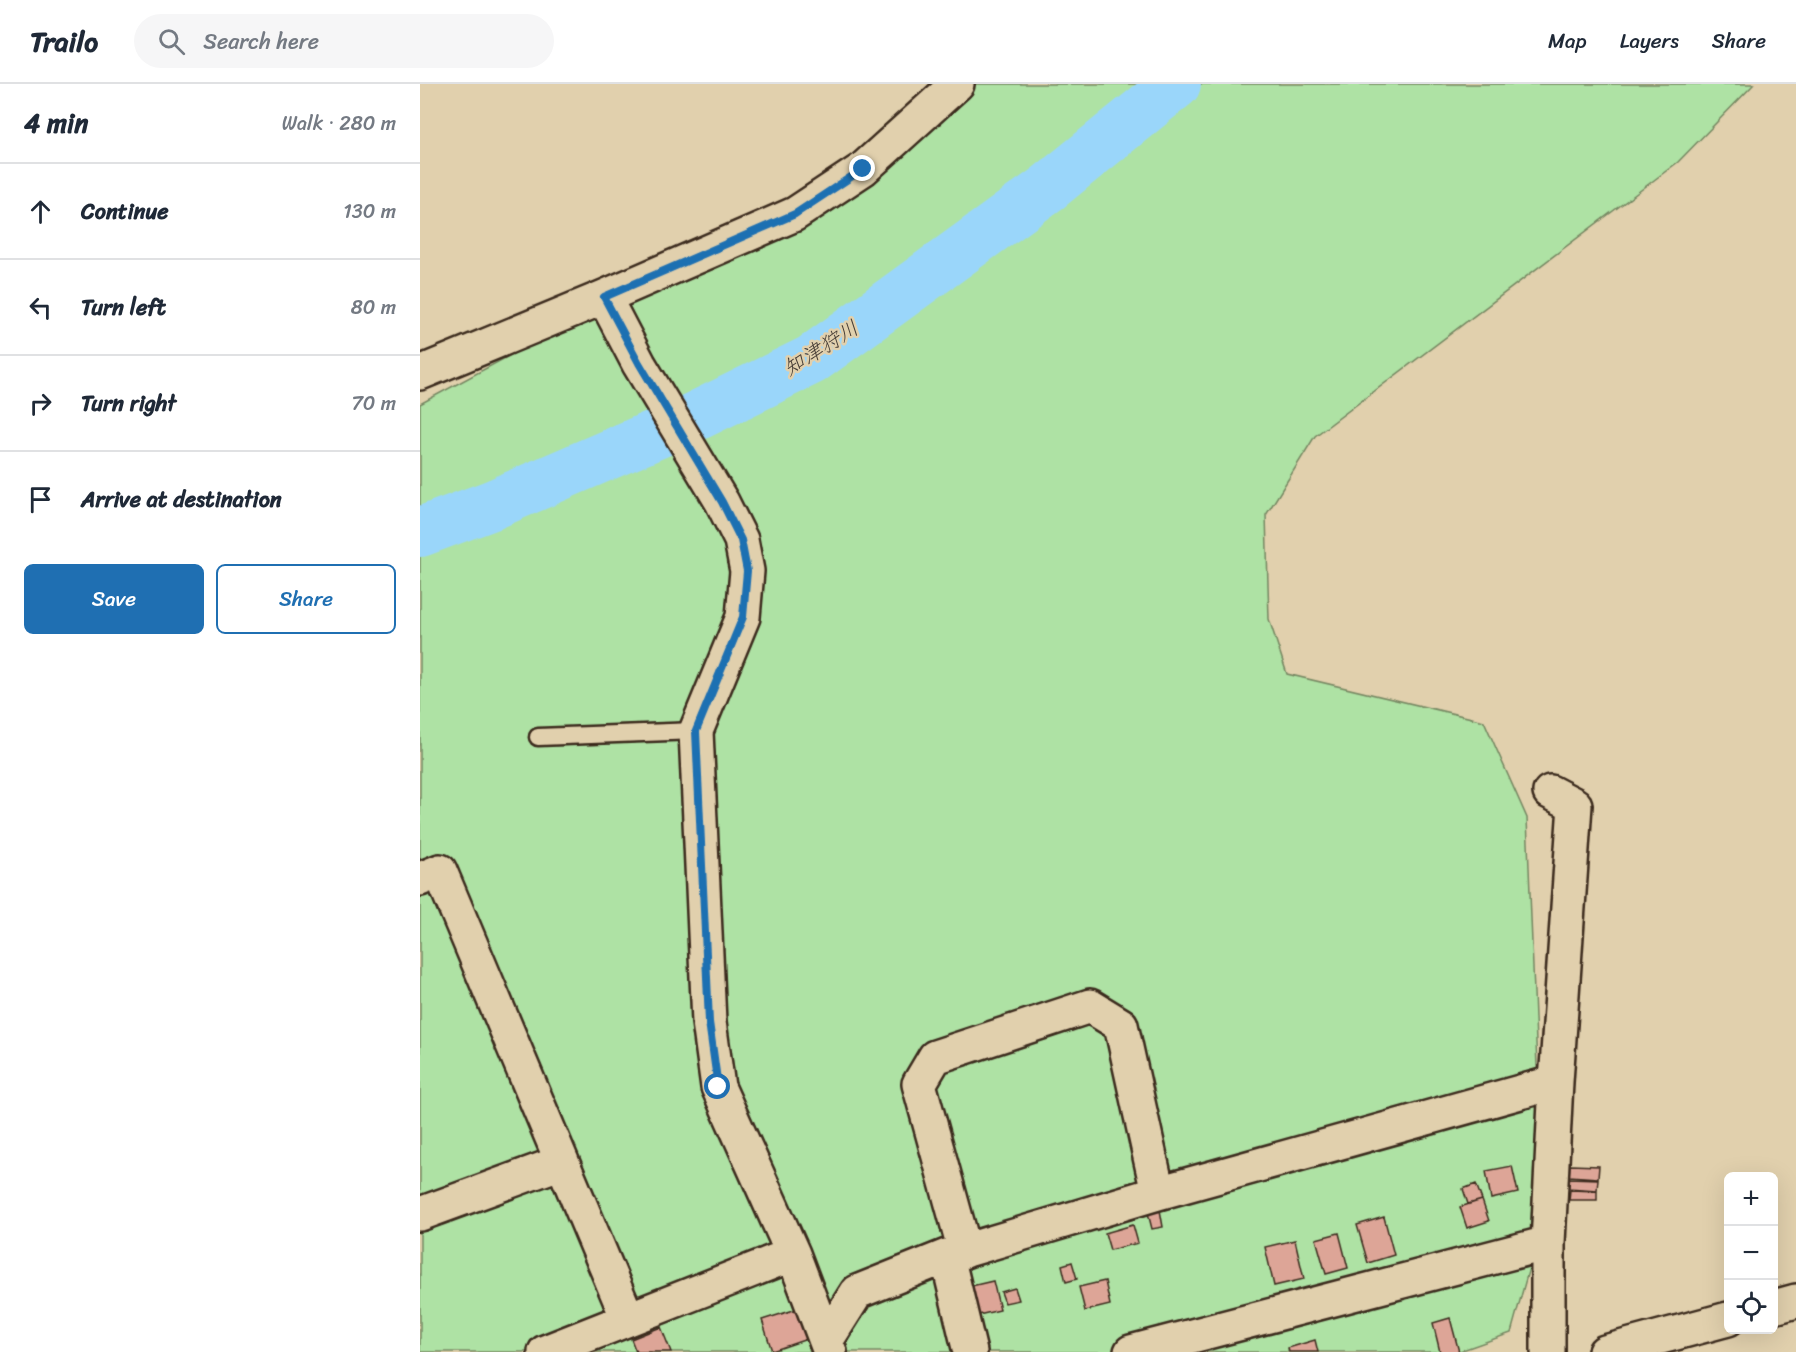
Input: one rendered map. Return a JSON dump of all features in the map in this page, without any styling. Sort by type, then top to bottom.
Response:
[{"type":"street","points":[[420,373],[604,297],[795,214],[863,169],[957,84]]},
{"type":"street","points":[[604,297],[639,363],[722,502],[741,540],[747,571],[743,617],[696,731],[709,1022],[718,1087],[793,1254],[828,1347]]},
{"type":"street","points":[[1548,1352],[1548,1243],[1556,1082],[1575,805],[1550,792]]},
{"type":"street","points":[[420,879],[440,871],[628,1319]]},
{"type":"street","points":[[970,1352],[956,1253],[919,1084],[935,1057],[1090,1006],[1121,1025],[1158,1193]]},
{"type":"street","points":[[828,1347],[857,1292],[956,1253],[1158,1193],[1556,1082]]},
{"type":"street","points":[[420,1214],[562,1162]]},
{"type":"street","points":[[1131,1352],[1548,1243]]},
{"type":"street","points":[[545,1352],[793,1254]]},
{"type":"street","points":[[1778,1306],[1796,1301]]},
{"type":"street","points":[[1605,1352],[1724,1321]]},
{"type":"lane","points":[[538,737],[696,731]]},
{"type":"green space","points":[[975,84],[1754,84],[1678,162],[1315,436],[1266,515],[1269,619],[1287,674],[1484,721],[1527,818],[1543,1217],[1511,1333],[1457,1352],[420,1352],[420,404],[869,162]]},
{"type":"building","points":[[1570,1165],[1599,1166],[1598,1178],[1569,1176]]},
{"type":"building","points":[[1512,1166],[1518,1193],[1491,1199],[1486,1171]]},
{"type":"building","points":[[1568,1178],[1598,1179],[1597,1190],[1568,1188]]},
{"type":"building","points":[[1476,1184],[1482,1200],[1468,1204],[1463,1189]]},
{"type":"building","points":[[1570,1190],[1597,1191],[1597,1200],[1569,1200]]},
{"type":"building","points":[[1482,1200],[1489,1221],[1467,1228],[1460,1207]]},
{"type":"building","points":[[1160,1210],[1163,1227],[1152,1229],[1148,1213]]},
{"type":"building","points":[[1384,1217],[1394,1255],[1368,1263],[1357,1225]]},
{"type":"building","points":[[1133,1225],[1138,1243],[1110,1250],[1105,1233]]},
{"type":"building","points":[[1339,1233],[1348,1268],[1326,1274],[1316,1239]]},
{"type":"building","points":[[1295,1240],[1304,1279],[1274,1286],[1265,1247]]},
{"type":"building","points":[[1072,1262],[1077,1279],[1066,1282],[1062,1265]]},
{"type":"building","points":[[993,1281],[1000,1310],[974,1316],[967,1287]]},
{"type":"building","points":[[1105,1281],[1110,1305],[1085,1311],[1079,1287]]},
{"type":"building","points":[[1015,1288],[1019,1300],[1005,1303],[1001,1292]]},
{"type":"building","points":[[797,1309],[807,1339],[772,1351],[762,1320]]},
{"type":"building","points":[[1450,1318],[1459,1352],[1440,1352],[1433,1323]]},
{"type":"building","points":[[661,1327],[671,1352],[636,1352],[631,1339]]},
{"type":"building","points":[[1315,1340],[1318,1352],[1289,1352],[1288,1348]]},
{"type":"waterway","name":"知津狩川","points":[[420,532],[492,505],[684,422],[811,360],[1048,188],[1176,84]]},
{"type":"route","points":[[718,1087],[709,1022],[696,731],[743,617],[747,571],[741,540],[722,502],[639,363],[604,297],[795,214],[863,169]]}]
